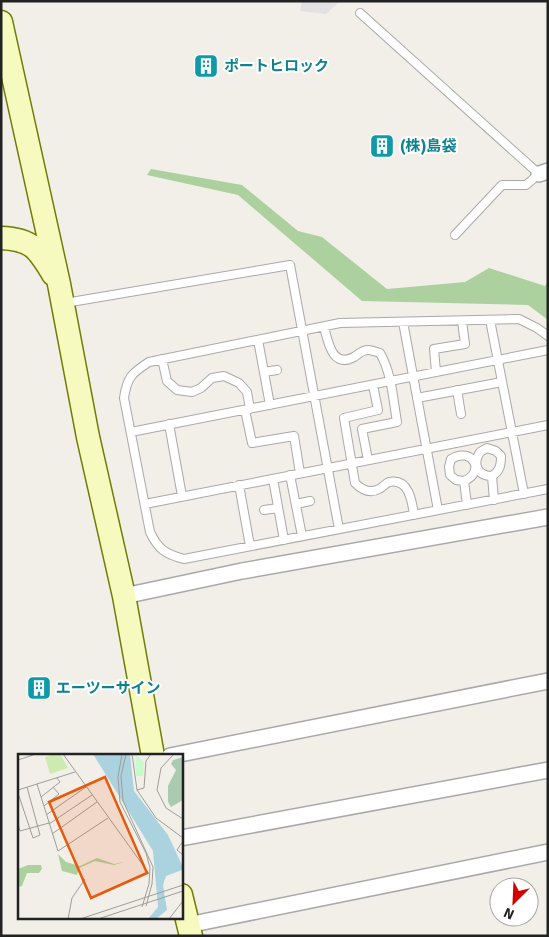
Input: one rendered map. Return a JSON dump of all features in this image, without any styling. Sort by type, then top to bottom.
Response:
[{"type":"street","points":[[1,22],[61,294],[88,438],[124,596],[153,754]]},
{"type":"street","points":[[1,238],[20,239],[36,249],[61,294]]},
{"type":"street","points":[[124,596],[242,571],[548,517]]},
{"type":"street","points":[[180,754],[548,682]]},
{"type":"street","points":[[182,838],[548,770]]},
{"type":"street","points":[[182,899],[190,931],[548,852]]},
{"type":"lane","points":[[360,13],[543,172],[526,185],[502,185],[455,234]]},
{"type":"lane","points":[[61,294],[290,266],[339,529]]},
{"type":"lane","points":[[548,336],[538,328],[519,319],[340,323],[149,362],[134,371],[126,383],[124,398],[150,532],[156,545],[169,555],[184,559],[548,489]]},
{"type":"lane","points":[[490,320],[524,494]]},
{"type":"lane","points":[[436,372],[434,349],[464,344],[462,321]]},
{"type":"lane","points":[[403,322],[438,510]]},
{"type":"lane","points":[[324,326],[330,349],[336,356],[346,359],[369,350],[380,353],[384,361],[390,381],[397,422],[362,429],[368,460]]},
{"type":"lane","points":[[258,340],[270,405]]},
{"type":"lane","points":[[131,432],[548,350]]},
{"type":"lane","points":[[162,359],[167,381],[177,390],[192,392],[201,388],[212,378],[224,376],[240,383],[247,392],[252,443],[294,436],[300,473]]},
{"type":"lane","points":[[264,372],[277,370]]},
{"type":"lane","points":[[417,398],[502,382]]},
{"type":"lane","points":[[373,384],[378,410],[344,418],[355,483],[362,490],[373,491],[388,482],[398,482],[407,488],[411,495],[414,515]]},
{"type":"lane","points":[[457,390],[461,414]]},
{"type":"lane","points":[[169,424],[182,496]]},
{"type":"lane","points":[[145,504],[548,425]]},
{"type":"lane","points":[[492,476],[484,476],[478,472],[476,464],[472,458],[465,455],[452,459],[449,466],[450,474],[456,480],[464,482],[471,478],[475,471],[476,464],[480,452],[487,448],[501,456],[498,472],[492,476]]},
{"type":"lane","points":[[290,475],[302,536]]},
{"type":"lane","points":[[492,476],[494,500]]},
{"type":"lane","points":[[273,479],[284,540]]},
{"type":"lane","points":[[464,482],[467,505]]},
{"type":"lane","points":[[239,485],[250,546]]},
{"type":"lane","points":[[296,504],[310,501]]},
{"type":"lane","points":[[264,510],[278,508]]},
{"type":"green space","points":[[151,169],[242,185],[298,231],[322,237],[387,289],[465,282],[489,268],[545,286],[548,281],[548,320],[528,305],[362,301],[238,195],[147,175]]},
{"type":"shaded area","points":[[302,1],[340,1],[326,14],[300,11]]},
{"type":"place","name":"ポートヒロック","points":[[206,66]]},
{"type":"place","name":"(株)島袋","points":[[382,146]]},
{"type":"place","name":"エーツーサイン","points":[[39,688]]}]
